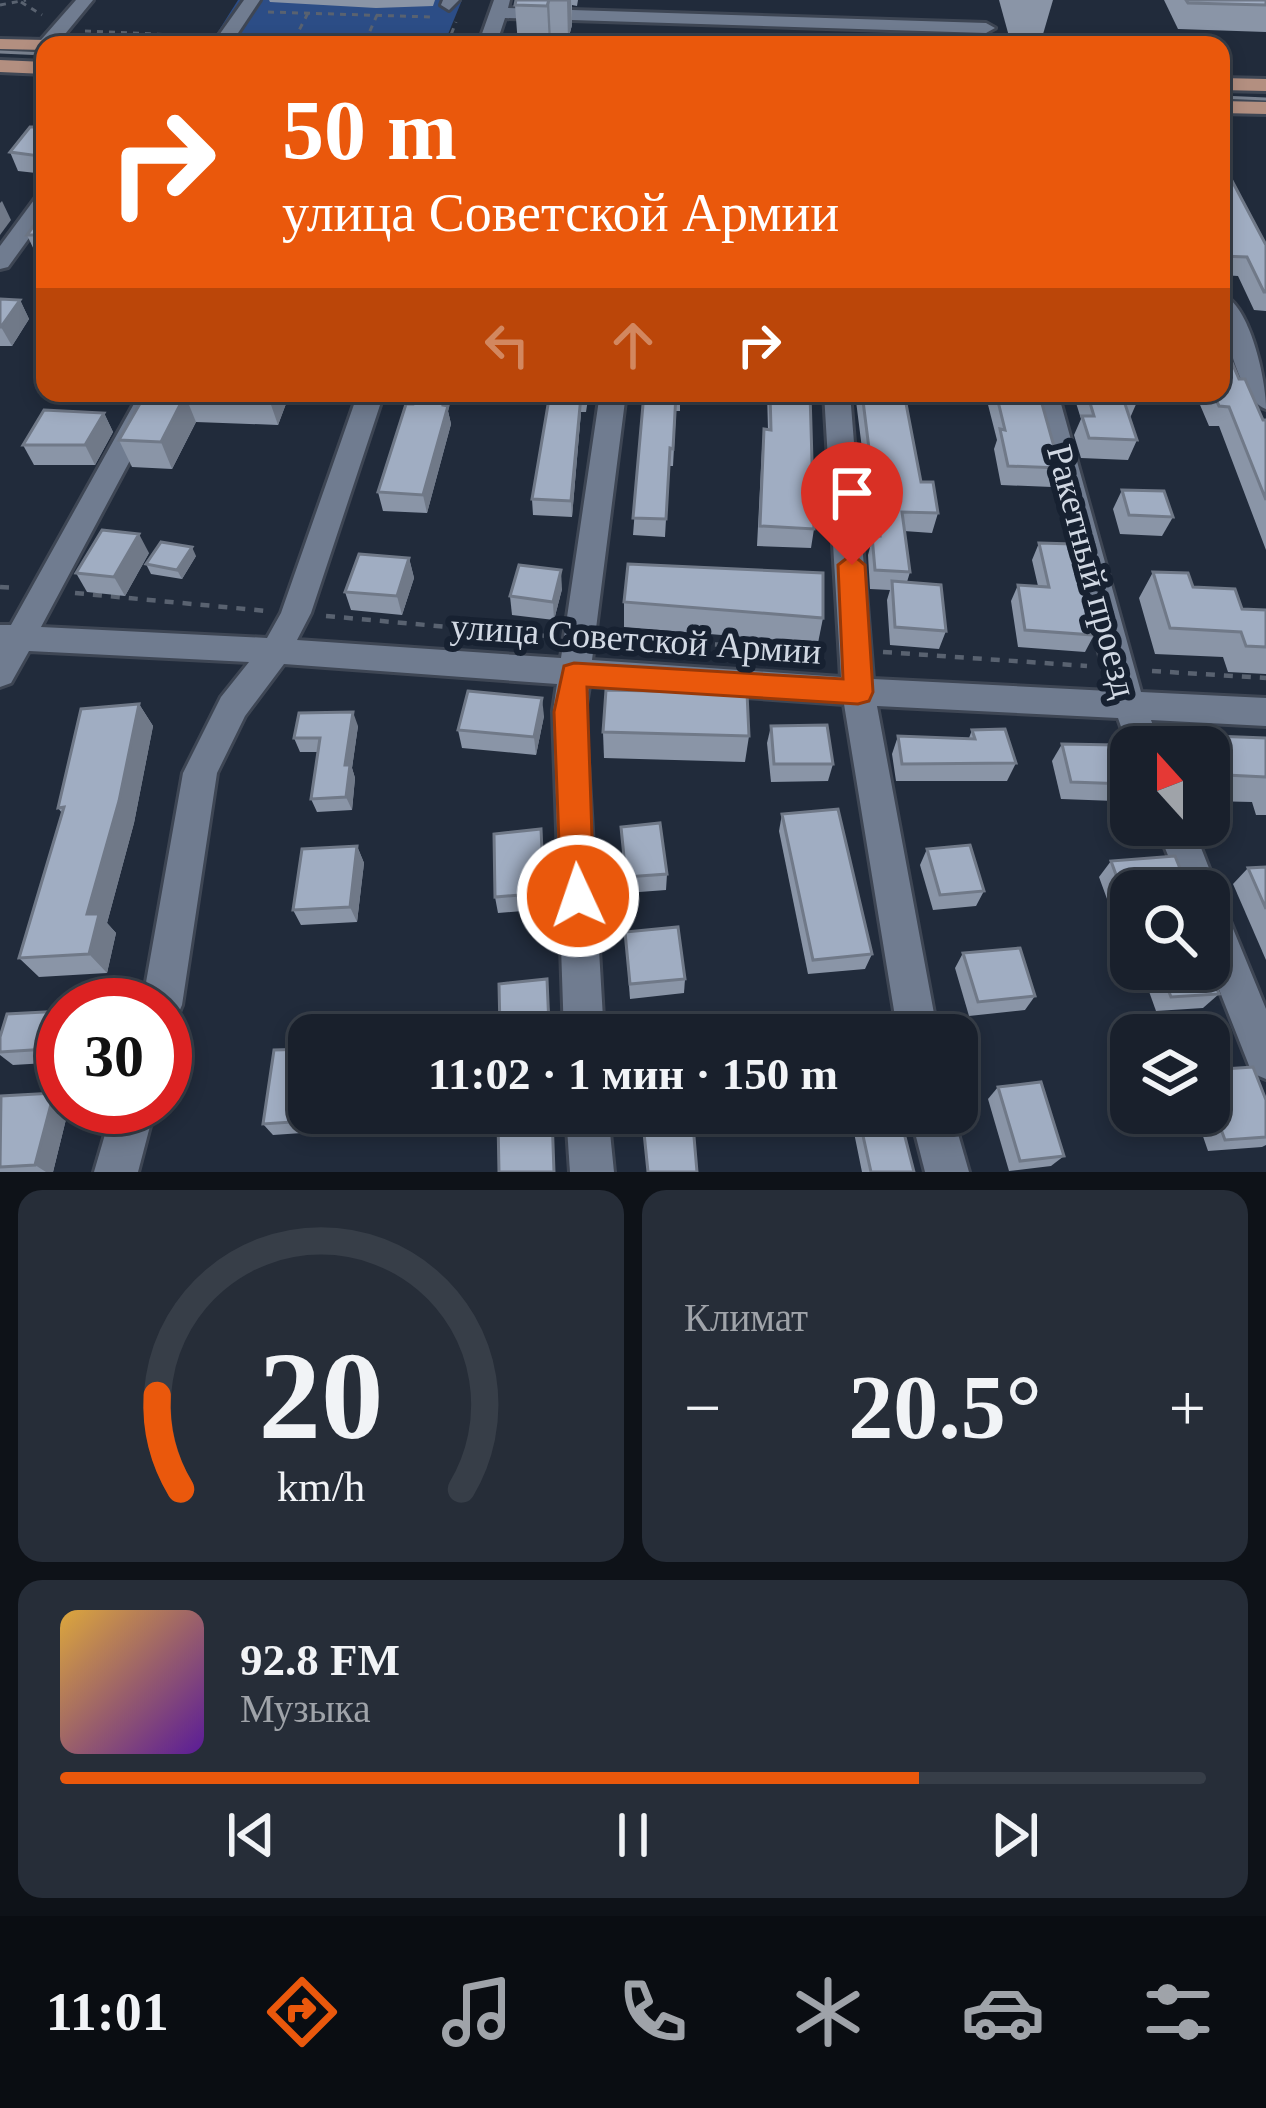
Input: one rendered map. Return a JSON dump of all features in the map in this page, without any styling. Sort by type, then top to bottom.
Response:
[{"type":"main road","points":[[0,44],[36,45]]},
{"type":"main road","points":[[0,66],[36,68]]},
{"type":"main road","points":[[1230,84],[1266,85]]},
{"type":"main road","points":[[1230,107],[1266,108]]},
{"type":"street","points":[[53,36],[85,0]]},
{"type":"street","points":[[227,36],[248,6]]},
{"type":"street","points":[[490,36],[500,7],[986,29]]},
{"type":"street","points":[[0,262],[36,213]]},
{"type":"street","points":[[1230,321],[1266,400]]},
{"type":"street","points":[[0,674],[9,638],[50,590],[148,402]]},
{"type":"street","points":[[166,978],[200,773],[233,707],[276,651],[296,613],[368,402]]},
{"type":"street","points":[[583,1014],[569,712],[612,402]]},
{"type":"street","points":[[839,402],[859,650],[858,692],[914,1014]]},
{"type":"street","name":"Ракетный проезд","points":[[1047,402],[1136,726]]},
{"type":"street","name":"улица Советской Армии","points":[[9,638],[276,651],[858,692],[1266,712]]},
{"type":"street","points":[[1230,968],[1266,1059]]},
{"type":"street","points":[[116,1172],[127,1134]]},
{"type":"street","points":[[589,1134],[592,1172]]},
{"type":"street","points":[[937,1134],[947,1172]]},
{"type":"path","points":[[1,6],[26,0]]},
{"type":"path","points":[[248,6],[377,15],[446,8]]},
{"type":"path","points":[[296,36],[308,13]]},
{"type":"path","points":[[368,36],[377,15]]},
{"type":"path","points":[[0,587],[581,639],[859,650],[1266,678]]},
{"type":"shaded area","points":[[238,0],[462,0],[447,36],[216,35]]},
{"type":"building","points":[[516,0],[549,0],[547,6],[515,5]]},
{"type":"building","points":[[1186,0],[1266,0],[1266,5],[1188,3]]},
{"type":"building","points":[[30,127],[36,127],[36,156],[10,152]]},
{"type":"building","points":[[1230,177],[1266,245],[1266,292],[1247,257],[1230,256]]},
{"type":"building","points":[[0,299],[20,300],[1,327],[0,327]]},
{"type":"building","points":[[1230,358],[1266,420],[1266,500],[1229,407],[1217,402],[1230,402]]},
{"type":"building","points":[[141,402],[181,402],[161,442],[119,440]]},
{"type":"building","points":[[444,402],[448,406],[423,495],[378,492],[406,404]]},
{"type":"building","points":[[548,402],[580,402],[571,501],[532,499]]},
{"type":"building","points":[[643,402],[676,402],[666,519],[633,518]]},
{"type":"building","points":[[770,402],[810,402],[814,529],[760,526],[764,429],[771,430]]},
{"type":"building","points":[[863,402],[906,402],[921,482],[933,482],[938,513],[902,512],[910,572],[875,570],[872,536],[880,536]]},
{"type":"building","points":[[998,402],[1042,402],[1060,468],[1008,466],[1000,429],[1005,430]]},
{"type":"building","points":[[1090,402],[1124,402],[1137,440],[1089,438],[1082,416],[1094,416]]},
{"type":"building","points":[[44,410],[104,413],[85,445],[23,445]]},
{"type":"building","points":[[1122,490],[1164,491],[1173,517],[1129,515]]},
{"type":"building","points":[[102,530],[139,534],[114,577],[76,573]]},
{"type":"building","points":[[161,542],[192,547],[177,570],[146,564]]},
{"type":"building","points":[[1039,543],[1073,544],[1094,635],[1025,630],[1018,585],[1049,587]]},
{"type":"building","points":[[359,554],[409,558],[397,596],[345,592]]},
{"type":"building","points":[[628,564],[823,573],[823,618],[624,602]]},
{"type":"building","points":[[519,565],[561,570],[553,602],[510,596]]},
{"type":"building","points":[[1153,572],[1188,573],[1193,587],[1235,589],[1242,609],[1266,610],[1266,647],[1246,646],[1241,632],[1170,628]]},
{"type":"building","points":[[892,581],[941,585],[946,631],[895,627]]},
{"type":"building","points":[[606,690],[747,693],[749,736],[603,732]]},
{"type":"building","points":[[468,691],[542,698],[534,737],[458,730]]},
{"type":"building","points":[[139,704],[119,801],[87,914],[99,914],[89,954],[19,958],[64,807],[58,808],[81,709]]},
{"type":"building","points":[[353,712],[345,765],[350,765],[346,797],[311,799],[320,738],[294,738],[299,713]]},
{"type":"building","points":[[827,725],[833,764],[774,764],[771,726]]},
{"type":"building","points":[[1005,729],[1016,763],[902,764],[898,736],[975,739],[972,730]]},
{"type":"building","points":[[1230,737],[1266,738],[1266,777],[1230,775]]},
{"type":"building","points":[[1062,744],[1110,745],[1110,783],[1071,782]]},
{"type":"building","points":[[838,809],[872,954],[813,960],[782,814]]},
{"type":"building","points":[[660,823],[667,874],[626,877],[621,827]]},
{"type":"building","points":[[541,829],[544,893],[495,897],[494,834]]},
{"type":"building","points":[[970,845],[984,891],[940,895],[927,849]]},
{"type":"building","points":[[357,846],[350,907],[293,910],[302,849]]},
{"type":"building","points":[[1175,856],[1181,870],[1114,870],[1111,861]]},
{"type":"building","points":[[1266,867],[1266,909],[1248,868]]},
{"type":"building","points":[[678,927],[685,979],[630,984],[625,932]]},
{"type":"building","points":[[1020,948],[1035,996],[978,1002],[963,953]]},
{"type":"building","points":[[547,979],[548,1014],[500,1014],[499,984]]},
{"type":"building","points":[[1168,990],[1217,990],[1219,994],[1171,997]]},
{"type":"building","points":[[36,1012],[36,1050],[0,1052],[7,1014]]},
{"type":"building","points":[[274,1050],[288,1050],[288,1122],[263,1124]]},
{"type":"building","points":[[1253,1067],[1266,1100],[1266,1137],[1225,1140],[1223,1134],[1230,1134],[1230,1069]]},
{"type":"building","points":[[1041,1082],[1064,1156],[1020,1161],[998,1087]]},
{"type":"building","points":[[36,1094],[36,1134],[43,1134],[35,1165],[0,1167],[1,1096]]},
{"type":"building","points":[[498,1134],[553,1134],[554,1172],[499,1172]]},
{"type":"building","points":[[644,1134],[694,1134],[697,1172],[648,1172]]},
{"type":"building","points":[[863,1134],[904,1134],[914,1172],[871,1172]]},
{"type":"tram line","points":[[0,52],[36,54]]},
{"type":"tram line","points":[[1230,97],[1266,99]]},
{"type":"route","points":[[578,896],[569,712],[574,674],[858,692],[852,565]]}]
